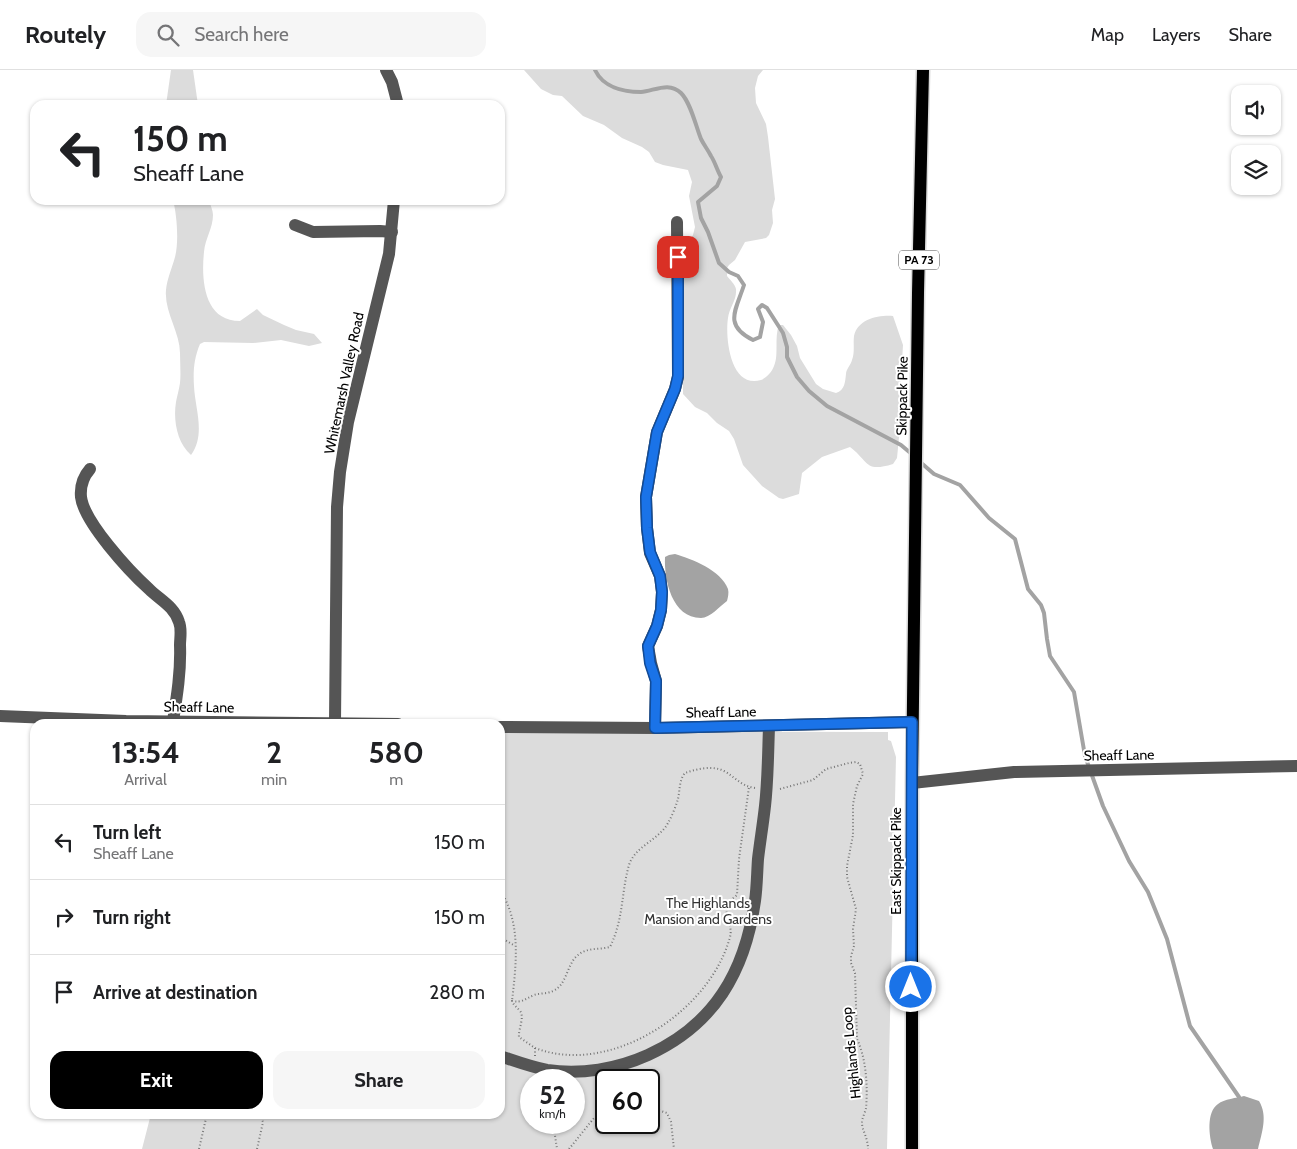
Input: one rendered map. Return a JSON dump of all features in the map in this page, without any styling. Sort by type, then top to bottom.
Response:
[{"type":"main road","name":"Skippack Pike","points":[[912,722],[923,70]]},
{"type":"main road","name":"East Skippack Pike","points":[[912,722],[912,1149]]},
{"type":"street","points":[[386,70],[392,82],[397,100]]},
{"type":"street","name":"Whitemarsh Valley Road","points":[[335,719],[337,506],[340,472],[348,422],[389,254],[394,205]]},
{"type":"street","points":[[655,728],[656,681],[650,663],[648,646],[659,618],[662,592],[660,576],[650,552],[646,497],[657,432],[675,389],[678,376],[677,222]]},
{"type":"street","points":[[295,225],[313,232],[392,232]]},
{"type":"street","points":[[90,469],[84,476],[81,498],[92,522],[101,536],[144,584],[173,610],[180,625],[181,666],[173,719]]},
{"type":"street","name":"Sheaff Lane","points":[[0,716],[86,719]]},
{"type":"street","name":"Sheaff Lane","points":[[505,727],[769,727],[912,722]]},
{"type":"street","points":[[505,1058],[533,1067],[556,1071],[604,1069],[641,1058],[662,1049],[693,1026],[722,995],[733,979],[739,965],[750,930],[756,900],[758,858],[766,789],[769,727]]},
{"type":"street","name":"Sheaff Lane","points":[[912,783],[1014,772],[1297,766]]},
{"type":"path","name":"Highlands Loop","points":[[512,1001],[520,1002],[536,994],[554,991],[578,954],[591,949],[603,949],[610,946],[621,919],[630,863],[639,850],[662,833],[669,822],[678,800],[681,782],[685,773],[711,768],[724,771],[742,785],[777,789],[813,780],[826,769],[856,762],[860,764],[863,774],[857,786],[853,804],[853,835],[847,872],[856,908],[853,929],[854,946],[850,956],[855,973],[857,1038],[861,1048],[864,1070],[866,1109],[862,1124],[868,1140],[868,1149]]},
{"type":"path","points":[[505,899],[513,917],[516,969],[512,1001],[516,1008],[520,1010],[522,1016],[518,1030],[519,1037],[534,1048],[556,1054],[574,1055],[618,1048],[656,1030],[696,998],[722,958],[730,936],[726,904],[737,895],[739,859],[749,787]]},
{"type":"path","points":[[505,940],[515,946]]},
{"type":"path","points":[[533,1067],[534,1048]]},
{"type":"path","points":[[660,1111],[667,1114],[672,1122],[674,1149]]},
{"type":"path","points":[[569,1149],[595,1117]]},
{"type":"path","points":[[199,1149],[206,1119]]},
{"type":"path","points":[[257,1149],[263,1122],[262,1119]]},
{"type":"path","points":[[555,1134],[557,1149]]},
{"type":"green space","points":[[171,70],[193,70],[197,100],[167,100]]},
{"type":"green space","points":[[524,70],[763,70],[758,76],[755,88],[756,103],[766,124],[768,137],[775,199],[772,210],[773,223],[766,238],[745,242],[735,260],[727,268],[727,276],[736,289],[727,326],[732,359],[742,377],[751,381],[765,378],[774,366],[779,325],[783,325],[791,335],[797,346],[800,358],[816,384],[823,389],[836,393],[844,385],[846,372],[853,357],[856,330],[869,319],[893,316],[903,345],[900,393],[902,407],[897,458],[893,464],[872,466],[850,447],[822,457],[802,473],[799,494],[783,499],[762,486],[743,465],[734,439],[729,431],[707,413],[695,407],[683,394],[683,265],[687,247],[695,227],[689,196],[692,182],[688,170],[655,162],[649,152],[642,147],[622,138],[604,125],[583,116],[562,96],[553,95],[541,89]]},
{"type":"green space","points":[[174,205],[211,205],[213,220],[205,247],[203,275],[207,297],[212,307],[219,314],[228,319],[240,321],[257,309],[263,315],[284,325],[314,334],[322,343],[309,346],[281,340],[253,343],[204,342],[200,344],[195,359],[194,375],[199,430],[198,439],[191,455],[182,444],[177,431],[175,409],[180,386],[180,353],[178,337],[166,298],[168,278],[177,244]]},
{"type":"green space","name":"The Highlands Mansion and Gardens","points":[[505,731],[888,732],[888,740],[891,741],[896,757],[887,1149],[142,1149],[150,1119],[505,1119]]},
{"type":"shaded area","points":[[675,554],[697,562],[713,571],[728,589],[727,601],[708,616],[701,618],[683,612],[672,596],[666,576],[665,557]]},
{"type":"shaded area","points":[[1244,1096],[1259,1101],[1262,1107],[1264,1118],[1258,1149],[1213,1149],[1210,1138],[1210,1119],[1214,1108],[1224,1101]]},
{"type":"waterway","points":[[595,70],[603,81],[621,90],[641,92],[666,87],[676,89],[685,97],[701,139],[721,177],[717,186],[698,202],[701,218],[719,263],[729,272],[738,276],[744,285],[734,316],[738,329],[753,340],[760,337],[763,322],[758,309],[762,305],[767,308],[783,333],[787,347],[787,357],[797,377],[809,391],[827,406],[901,445],[914,456]]},
{"type":"waterway","points":[[919,461],[934,474],[960,485],[989,518],[1015,539],[1028,589],[1041,605],[1044,613],[1050,656],[1074,692],[1085,756],[1103,806],[1129,861],[1148,892],[1167,939],[1190,1026],[1239,1097],[1238,1102]]},
{"type":"route","points":[[678,257],[678,376],[675,389],[657,432],[646,497],[650,552],[660,576],[662,592],[661,610],[657,626],[648,646],[650,663],[656,681],[655,728],[769,727],[912,722],[911,987]]}]
